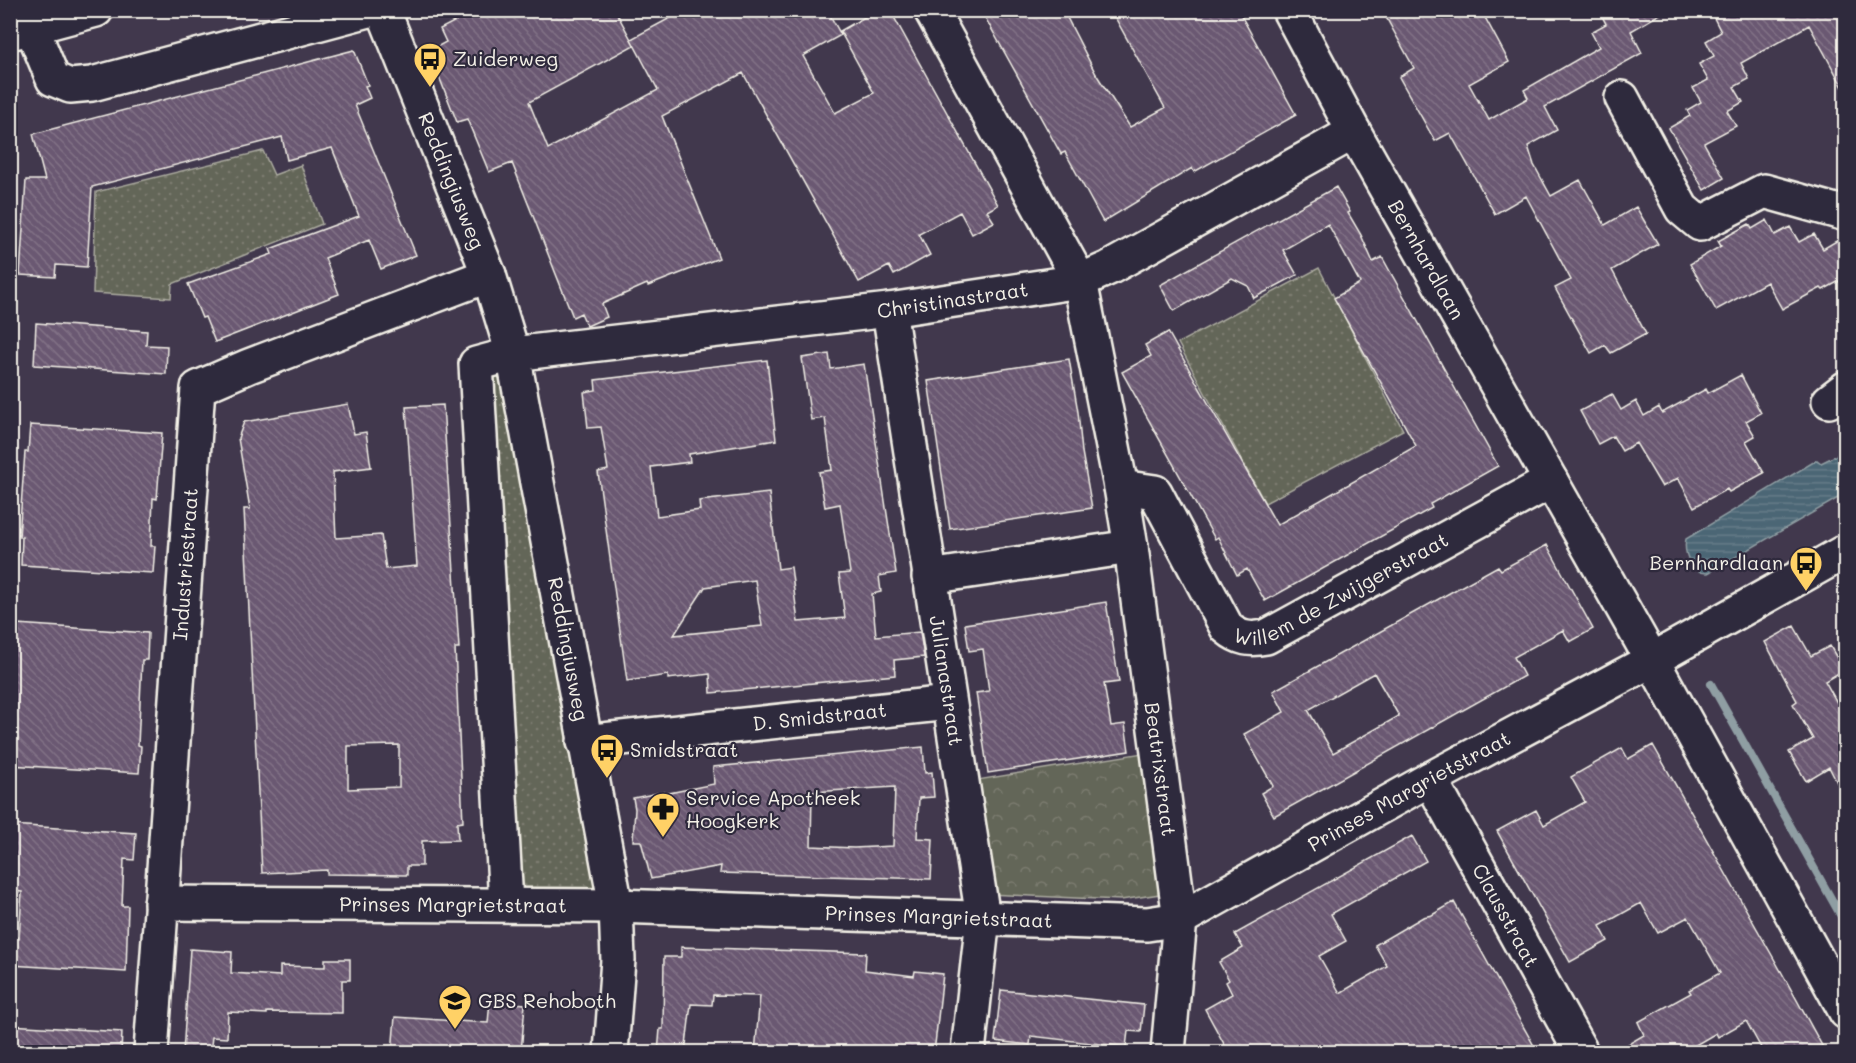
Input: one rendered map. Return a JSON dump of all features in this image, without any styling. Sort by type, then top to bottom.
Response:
[{"type":"street","points":[[96,10],[21,31],[53,79],[70,86],[92,84],[369,10]]},
{"type":"street","name":"Reddingiusweg","points":[[383,10],[489,275],[513,354],[616,906],[618,960],[611,1053]]},
{"type":"street","points":[[931,10],[1080,281],[1121,487]]},
{"type":"street","name":"Bernhardlaan","points":[[1289,10],[1354,132],[1652,660],[1845,1012]]},
{"type":"street","points":[[1622,98],[1682,210],[1700,224],[1764,190],[1845,214]]},
{"type":"street","name":"Christinastraat","points":[[513,354],[889,310],[1080,281],[1109,268],[1354,132]]},
{"type":"street","name":"Industriestraat","points":[[151,1053],[198,388],[249,366],[489,275]]},
{"type":"street","name":"Julianastraat","points":[[889,310],[983,918],[968,1053]]},
{"type":"street","points":[[506,904],[476,364],[513,354]]},
{"type":"street","name":"Willem de Zwijgerstraat","points":[[1121,487],[1155,492],[1227,628],[1237,637],[1252,639],[1266,637],[1551,481]]},
{"type":"street","name":"Beatrixstraat","points":[[1121,487],[1180,919],[1168,1053]]},
{"type":"street","points":[[929,576],[1131,548]]},
{"type":"street","name":"Prinses Margrietstraat","points":[[161,903],[616,906],[1147,924],[1180,919],[1430,779],[1843,559]]},
{"type":"street","name":"D. Smidstraat","points":[[584,742],[949,703]]},
{"type":"street","name":"Clausstraat","points":[[1430,779],[1581,1053]]},
{"type":"green space","points":[[263,151],[274,175],[301,165],[322,224],[172,284],[171,298],[93,293],[96,192]]},
{"type":"green space","points":[[1319,268],[1403,430],[1265,503],[1178,343]]},
{"type":"green space","points":[[510,376],[600,890],[512,895],[486,377]]},
{"type":"green space","points":[[1149,752],[1166,893],[1121,900],[987,894],[971,781]]},
{"type":"water","points":[[1845,451],[1845,494],[1708,573],[1693,567],[1687,557],[1686,539],[1817,460],[1821,463]]},
{"type":"building","points":[[477,10],[615,10],[634,45],[529,102],[548,149],[658,90],[631,39],[685,10],[827,10],[841,35],[803,56],[835,113],[874,93],[840,31],[877,10],[890,10],[998,205],[987,211],[994,222],[972,234],[960,212],[919,234],[930,255],[894,275],[889,266],[859,282],[743,73],[662,116],[719,258],[648,286],[647,284],[602,304],[607,317],[587,326],[581,313],[573,317],[512,163],[489,172],[467,119],[457,122],[429,51],[446,42],[440,29]]},
{"type":"building","points":[[981,10],[1063,10],[1096,74],[1130,127],[1165,108],[1111,10],[1238,10],[1296,115],[1194,172],[1192,168],[1103,222],[1065,152],[1061,154]]},
{"type":"building","points":[[1382,10],[1481,10],[1509,62],[1469,84],[1489,120],[1528,98],[1524,90],[1599,47],[1591,32],[1606,24],[1599,10],[1667,10],[1631,31],[1642,53],[1545,107],[1557,130],[1528,146],[1534,165],[1551,196],[1580,180],[1605,225],[1636,207],[1658,244],[1612,270],[1646,334],[1611,353],[1605,345],[1591,353],[1555,288],[1571,280],[1526,196],[1495,214],[1450,133],[1435,141],[1399,77],[1414,68]]},
{"type":"building","points":[[1710,10],[1845,10],[1845,91],[1809,25],[1741,63],[1749,79],[1734,87],[1743,102],[1727,111],[1736,126],[1704,143],[1724,178],[1704,190],[1669,128],[1690,116],[1687,110],[1701,102],[1693,88],[1708,80],[1699,64],[1714,56],[1706,41],[1721,32]]},
{"type":"building","points":[[354,50],[368,85],[365,86],[370,98],[355,105],[416,255],[381,269],[369,240],[325,258],[339,294],[215,342],[188,284],[272,254],[270,249],[359,216],[332,148],[287,160],[282,137],[92,187],[87,267],[56,265],[55,277],[20,275],[26,180],[45,180],[33,134]]},
{"type":"building","points":[[1336,187],[1373,262],[1382,257],[1498,466],[1430,504],[1432,508],[1265,601],[1247,569],[1237,575],[1218,537],[1215,539],[1122,372],[1151,356],[1145,345],[1168,332],[1277,525],[1416,446],[1334,298],[1360,283],[1328,224],[1283,250],[1297,275],[1254,298],[1248,286],[1232,278],[1174,311],[1160,285]]},
{"type":"building","points":[[1767,220],[1775,235],[1790,227],[1799,242],[1814,234],[1823,249],[1838,240],[1845,254],[1845,278],[1782,309],[1767,282],[1716,310],[1690,264],[1721,246],[1718,241],[1749,224],[1752,229]]},
{"type":"building","points":[[36,323],[147,331],[146,345],[167,346],[166,374],[34,365]]},
{"type":"building","points":[[829,354],[831,369],[864,364],[896,573],[879,576],[881,592],[872,594],[876,636],[920,632],[924,657],[894,660],[895,675],[711,693],[710,674],[668,679],[668,675],[627,681],[598,472],[608,470],[601,427],[588,428],[584,392],[596,390],[595,380],[767,360],[776,440],[689,454],[690,462],[651,467],[657,516],[700,510],[699,501],[769,493],[778,569],[791,567],[798,622],[845,618],[839,574],[850,573],[840,504],[825,507],[819,472],[832,470],[825,418],[811,420],[802,358]],"holes":[[[755,580],[762,626],[674,635],[705,587]]]},
{"type":"building","points":[[1069,359],[1092,508],[950,529],[928,381]]},
{"type":"building","points":[[1741,375],[1761,413],[1746,421],[1755,436],[1746,441],[1764,473],[1694,507],[1678,478],[1662,487],[1636,443],[1622,451],[1613,436],[1598,444],[1580,411],[1612,394],[1621,410],[1636,401],[1644,416],[1659,407],[1662,413],[1706,389],[1708,393]]},
{"type":"building","points":[[348,404],[354,434],[366,432],[371,467],[333,472],[336,538],[381,535],[386,569],[417,566],[406,407],[443,405],[459,648],[455,648],[463,822],[457,823],[458,840],[422,841],[422,866],[407,866],[407,875],[327,874],[327,870],[262,873],[244,509],[250,509],[238,438],[244,422]],"holes":[[[399,745],[399,787],[348,789],[348,746]]]},
{"type":"building","points":[[30,425],[162,433],[157,499],[153,498],[151,546],[155,546],[153,573],[21,565],[22,537],[19,537],[25,452],[28,452]]},
{"type":"building","points":[[1547,545],[1593,629],[1570,642],[1563,630],[1514,657],[1524,676],[1274,816],[1261,793],[1273,786],[1244,734],[1284,712],[1273,691],[1498,566],[1501,570]],"holes":[[[1374,673],[1399,716],[1333,753],[1308,710]]]},
{"type":"building","points":[[1106,602],[1119,682],[1104,684],[1111,726],[1125,724],[1129,751],[988,773],[976,693],[989,691],[983,649],[969,651],[965,624]]},
{"type":"building","points":[[17,624],[148,633],[147,660],[142,660],[139,773],[10,765],[10,651],[15,651]]},
{"type":"building","points":[[1794,626],[1811,656],[1830,646],[1844,670],[1825,681],[1845,717],[1845,798],[1829,767],[1806,781],[1789,752],[1813,739],[1793,704],[1797,701],[1765,642]]},
{"type":"building","points":[[1653,745],[1826,1053],[1764,1053],[1746,1021],[1718,1037],[1716,1033],[1682,1053],[1613,1053],[1644,1035],[1638,1022],[1691,993],[1689,990],[1720,973],[1688,917],[1658,933],[1641,903],[1600,926],[1608,941],[1570,962],[1497,831],[1536,810],[1544,825],[1585,802],[1571,777],[1622,748],[1628,759]]},
{"type":"building","points":[[923,747],[925,773],[932,772],[934,797],[919,798],[917,838],[933,839],[931,879],[720,873],[721,866],[651,879],[641,841],[633,841],[635,809],[633,798],[714,784],[713,767]],"holes":[[[895,787],[893,846],[854,848],[811,846],[812,792]]]},
{"type":"building","points":[[10,825],[136,833],[134,860],[124,859],[122,906],[128,906],[126,972],[10,965],[10,938],[19,939],[22,892],[13,891],[15,852],[10,852]]},
{"type":"building","points":[[1412,836],[1426,861],[1331,914],[1346,941],[1319,956],[1340,993],[1387,966],[1375,945],[1454,902],[1538,1053],[1229,1053],[1205,1009],[1232,994],[1226,982],[1229,980],[1219,962],[1243,948],[1235,934]]},
{"type":"building","points":[[681,947],[866,953],[865,970],[914,976],[915,971],[943,974],[934,1053],[856,1047],[855,1053],[755,1053],[760,996],[713,995],[712,1005],[691,1004],[685,1053],[658,1053],[660,1029],[663,1029],[664,957],[681,957]]},
{"type":"building","points":[[190,949],[232,952],[231,973],[280,976],[280,966],[325,967],[325,959],[350,959],[350,980],[342,980],[342,1013],[228,1012],[227,1038],[212,1037],[210,1053],[183,1053]]},
{"type":"building","points":[[1001,990],[1144,1005],[1141,1032],[1128,1031],[1126,1047],[1031,1036],[1030,1045],[995,1041]]},
{"type":"building","name":"GBS Rehoboth","points":[[490,1001],[525,1004],[521,1053],[392,1053],[395,1017],[488,1023]]},
{"type":"building","points":[[10,1025],[122,1032],[121,1053],[10,1053]]},
{"type":"waterway","points":[[1711,684],[1846,925]]},
{"type":"place","name":"Zuiderweg","points":[[430,88]]},
{"type":"place","name":"Bernhardlaan","points":[[1806,592]]},
{"type":"place","name":"Smidstraat","points":[[607,779]]},
{"type":"place","name":"Service Apotheek Hoogkerk","points":[[663,838]]},
{"type":"place","name":"GBS Rehoboth","points":[[455,1030]]}]
